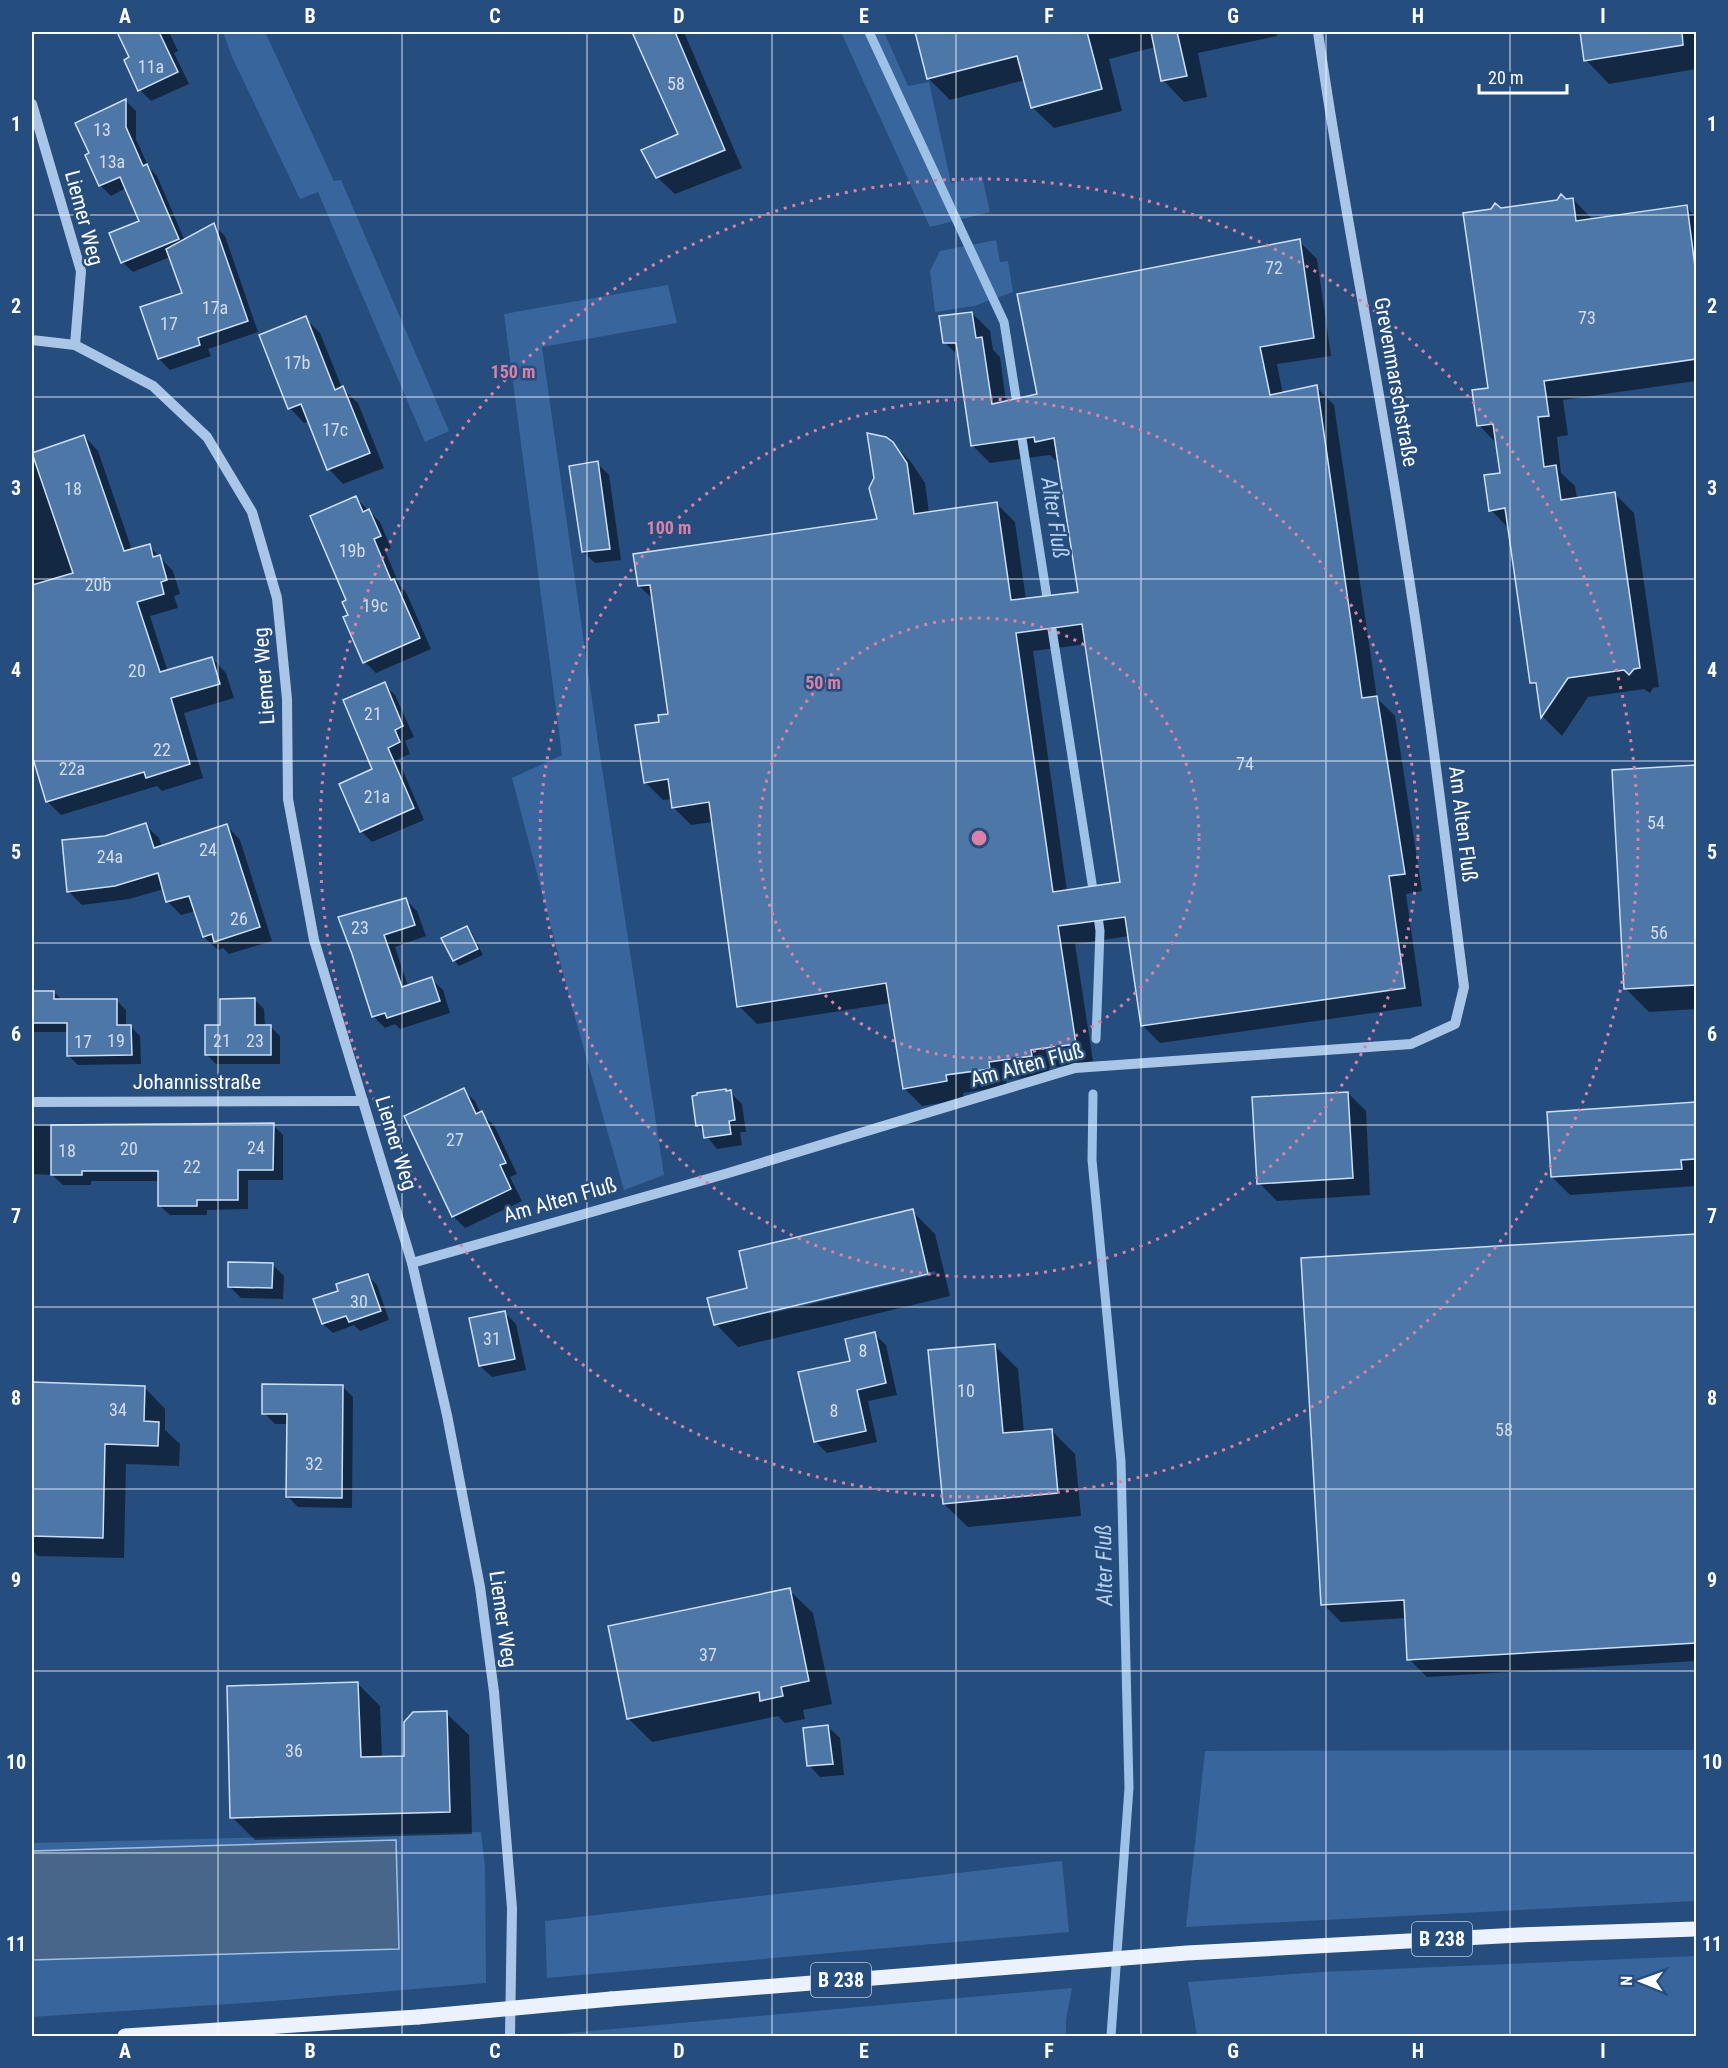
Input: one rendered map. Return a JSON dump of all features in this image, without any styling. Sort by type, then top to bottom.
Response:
[{"type":"main road","name":"B 238","points":[[125,2037],[418,2017],[610,1999],[1187,1953],[1496,1936],[1696,1929]]},
{"type":"street","name":"Grevenmarschstraße","points":[[1318,32],[1338,162],[1403,538],[1433,740]]},
{"type":"street","name":"Liemer Weg","points":[[32,104],[81,271],[75,345]]},
{"type":"street","name":"Liemer Weg","points":[[32,340],[75,345],[153,386],[165,395],[207,438],[252,512],[277,598],[287,699],[288,799],[314,940],[412,1263],[447,1415],[476,1564],[494,1692],[512,1908],[510,2037]]},
{"type":"street","name":"Am Alten Fluß","points":[[412,1263],[736,1171],[1075,1068],[1411,1044],[1455,1023],[1464,987],[1433,740]]},
{"type":"street","name":"Johannisstraße","points":[[32,1102],[363,1101]]},
{"type":"shaded area","points":[[223,32],[265,32],[334,181],[341,180],[449,431],[425,442],[318,192],[300,199],[232,57]]},
{"type":"shaded area","points":[[841,32],[884,32],[908,86],[929,82],[951,183],[982,176],[990,212],[930,227]]},
{"type":"shaded area","points":[[996,240],[1000,262],[1008,261],[1013,292],[974,306],[935,312],[930,271],[940,251]]},
{"type":"shaded area","points":[[668,285],[677,323],[542,347],[597,735],[664,1175],[624,1190],[572,1007],[512,778],[562,755],[504,314]]},
{"type":"shaded area","points":[[1696,1750],[1696,1901],[1186,1927],[1205,1751]]},
{"type":"shaded area","points":[[481,1832],[485,1867],[486,1983],[273,2001],[32,2017],[32,1843]]},
{"type":"shaded area","points":[[396,1840],[399,1949],[32,1960],[32,1851]]},
{"type":"shaded area","points":[[1062,1861],[1069,1932],[547,1978],[545,1921]]},
{"type":"shaded area","points":[[1696,1956],[1696,2036],[1197,2036],[1188,1982],[1321,1972]]},
{"type":"shaded area","points":[[1072,1988],[1066,2020],[1066,2036],[546,2036],[546,2035]]},
{"type":"building","points":[[117,32],[159,32],[178,72],[138,91],[124,60],[129,57]]},
{"type":"building","points":[[632,32],[675,32],[725,150],[656,178],[641,150],[678,134]]},
{"type":"building","points":[[915,32],[1087,32],[1102,89],[1031,108],[1017,56],[927,79]]},
{"type":"building","points":[[1151,32],[1177,32],[1187,76],[1161,81]]},
{"type":"building","points":[[1580,32],[1682,32],[1683,45],[1584,61]]},
{"type":"building","points":[[126,99],[126,127],[143,166],[147,164],[179,239],[121,263],[109,233],[139,221],[120,177],[99,186],[85,155],[89,153],[75,123]]},
{"type":"building","points":[[1561,194],[1566,199],[1573,198],[1576,221],[1687,205],[1696,274],[1696,359],[1544,381],[1549,416],[1538,417],[1544,467],[1556,465],[1561,500],[1615,492],[1640,668],[1634,669],[1629,675],[1624,670],[1568,678],[1541,718],[1536,683],[1530,683],[1505,508],[1489,511],[1484,475],[1500,473],[1493,424],[1477,426],[1472,390],[1488,388],[1463,213],[1491,209],[1495,203],[1501,208],[1557,200]]},
{"type":"building","points":[[214,223],[248,321],[198,338],[200,345],[158,359],[140,307],[182,293],[166,249]]},
{"type":"building","points":[[1300,239],[1314,338],[1260,347],[1270,395],[1317,385],[1362,698],[1377,696],[1405,874],[1389,876],[1405,988],[1141,1026],[1125,917],[1058,926],[1076,1044],[1031,1050],[1032,1056],[989,1062],[990,1069],[946,1075],[947,1081],[903,1089],[886,983],[737,1007],[709,802],[672,808],[668,779],[644,783],[635,725],[659,722],[658,715],[668,714],[650,585],[638,586],[633,554],[877,519],[869,488],[874,478],[867,433],[886,437],[893,442],[907,463],[914,514],[997,502],[1011,600],[1078,592],[1054,438],[1035,442],[1034,437],[971,446],[956,343],[943,343],[939,316],[972,312],[976,338],[982,337],[992,404],[1037,394],[1017,294]],"holes":[[[1082,624],[1120,882],[1053,892],[1016,633]]]},
{"type":"building","points":[[306,316],[335,390],[343,386],[370,453],[327,470],[301,404],[288,409],[259,335]]},
{"type":"building","points":[[84,435],[124,551],[150,544],[153,557],[160,555],[167,580],[161,582],[164,594],[137,602],[160,672],[212,657],[220,684],[171,698],[190,764],[146,778],[144,772],[46,802],[32,755],[32,585],[73,573],[32,453]]},
{"type":"building","points":[[598,461],[610,549],[582,552],[569,466]]},
{"type":"building","points":[[356,496],[363,512],[369,509],[381,536],[374,539],[391,580],[394,579],[420,638],[363,663],[343,617],[348,615],[342,602],[346,600],[310,516]]},
{"type":"building","points":[[385,682],[403,726],[395,730],[400,742],[388,748],[414,808],[360,832],[339,784],[372,769],[343,700]]},
{"type":"building","points":[[1696,765],[1696,985],[1624,989],[1612,770]]},
{"type":"building","points":[[146,823],[154,848],[227,824],[260,927],[214,942],[212,934],[203,937],[189,896],[166,902],[158,873],[115,886],[67,892],[62,840],[105,836]]},
{"type":"building","points":[[406,898],[415,925],[384,935],[402,987],[432,977],[440,1001],[387,1018],[385,1013],[372,1017],[338,917]]},
{"type":"building","points":[[467,926],[478,949],[453,961],[441,938]]},
{"type":"building","points":[[32,991],[54,991],[54,999],[117,999],[117,1025],[131,1025],[132,1055],[67,1056],[67,1023],[32,1023]]},
{"type":"building","points":[[255,998],[255,1025],[271,1025],[271,1055],[205,1055],[205,1025],[220,1025],[220,999]]},
{"type":"building","points":[[464,1088],[476,1114],[482,1111],[506,1163],[500,1165],[511,1189],[452,1217],[404,1116]]},
{"type":"building","points":[[726,1089],[726,1091],[731,1090],[735,1120],[729,1121],[731,1134],[704,1138],[702,1125],[696,1126],[692,1096],[697,1093]]},
{"type":"building","points":[[1348,1092],[1353,1178],[1257,1184],[1252,1097]]},
{"type":"building","points":[[1696,1102],[1696,1159],[1681,1160],[1682,1169],[1551,1177],[1547,1112]]},
{"type":"building","points":[[274,1123],[273,1170],[238,1170],[238,1200],[197,1200],[197,1206],[158,1206],[158,1171],[82,1171],[82,1175],[51,1175],[51,1125]]},
{"type":"building","points":[[913,1209],[928,1274],[714,1325],[707,1298],[747,1288],[739,1251]]},
{"type":"building","points":[[1696,1234],[1696,1643],[1407,1660],[1404,1600],[1321,1605],[1301,1258]]},
{"type":"building","points":[[228,1262],[273,1263],[272,1288],[228,1287]]},
{"type":"building","points":[[368,1274],[381,1311],[349,1322],[346,1316],[322,1324],[313,1299],[338,1291],[336,1284]]},
{"type":"building","points":[[505,1311],[515,1359],[479,1366],[469,1318]]},
{"type":"building","points":[[875,1332],[886,1383],[857,1390],[866,1431],[814,1442],[798,1372],[850,1361],[845,1339]]},
{"type":"building","points":[[995,1344],[1003,1433],[1052,1429],[1058,1493],[943,1504],[928,1350]]},
{"type":"building","points":[[32,1382],[145,1386],[144,1421],[159,1422],[158,1446],[105,1444],[103,1538],[32,1536]]},
{"type":"building","points":[[262,1384],[343,1385],[342,1498],[286,1497],[287,1414],[262,1414]]},
{"type":"building","points":[[790,1588],[809,1681],[781,1687],[783,1696],[760,1701],[759,1692],[627,1719],[608,1626]]},
{"type":"building","points":[[358,1682],[361,1757],[404,1756],[404,1722],[413,1712],[447,1711],[450,1812],[230,1818],[227,1686]]},
{"type":"building","points":[[828,1725],[833,1764],[807,1766],[803,1728]]},
{"type":"waterway","name":"Alter Fluß","points":[[869,32],[1004,322],[1018,410]]},
{"type":"waterway","name":"Alter Fluß","points":[[1020,426],[1094,896]]},
{"type":"waterway","name":"Alter Fluß","points":[[1096,1039],[1100,931],[1097,909]]},
{"type":"waterway","name":"Alter Fluß","points":[[1093,1094],[1092,1160],[1121,1461],[1129,1788],[1111,2036]]}]
